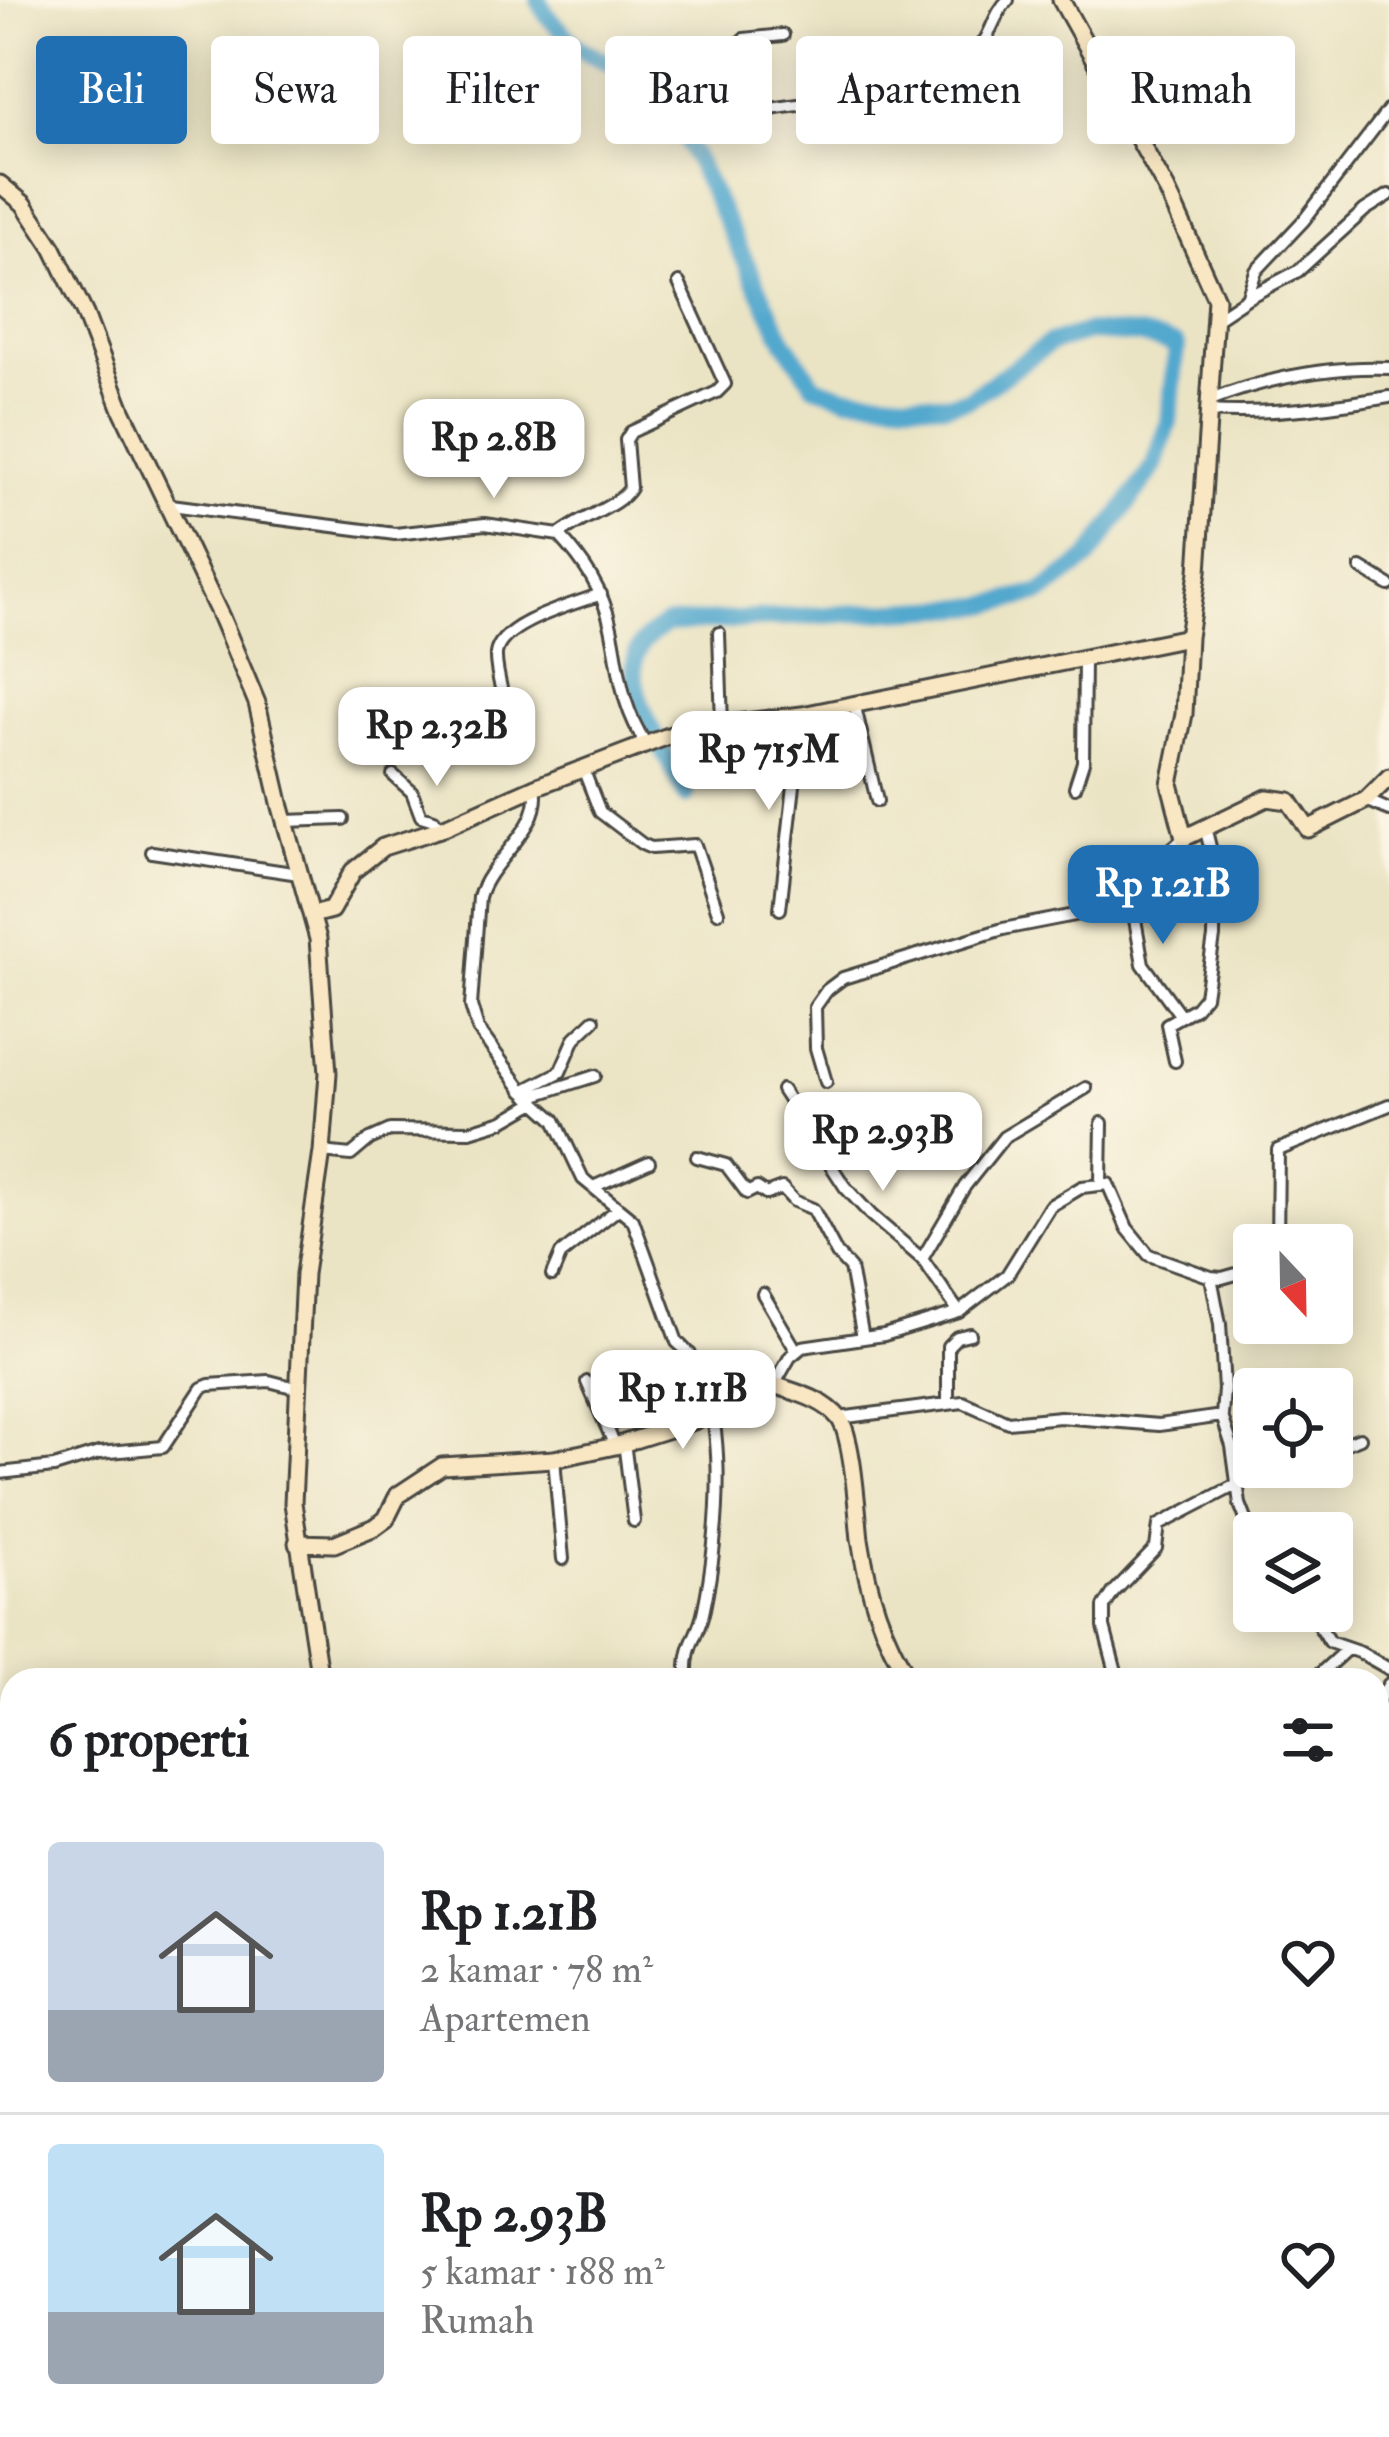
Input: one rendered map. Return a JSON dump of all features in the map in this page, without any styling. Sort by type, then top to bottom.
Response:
[{"type":"street","points":[[783,35],[744,39],[738,44],[743,104],[749,112],[805,104],[973,54],[980,50],[1008,0]]},
{"type":"street","points":[[1061,0],[1200,258],[1216,299],[1198,572],[1184,714],[1169,792],[1184,838]]},
{"type":"street","points":[[1247,298],[1256,271],[1304,220],[1389,109]]},
{"type":"street","points":[[0,184],[24,204],[53,248],[257,703],[312,914],[321,960],[328,1072],[304,1274],[292,1502],[318,1668]]},
{"type":"street","points":[[1214,320],[1298,272],[1365,210],[1389,195]]},
{"type":"street","points":[[559,535],[576,520],[615,505],[627,495],[626,440],[631,432],[717,392],[724,384],[679,283]]},
{"type":"street","points":[[1208,406],[1243,388],[1299,374],[1348,367],[1389,368]]},
{"type":"street","points":[[1208,406],[1252,414],[1389,397]]},
{"type":"street","points":[[171,505],[395,535],[490,524],[559,535],[601,594],[621,694],[650,744]]},
{"type":"street","points":[[1361,568],[1389,585]]},
{"type":"street","points":[[506,710],[496,656],[499,645],[526,622],[601,594]]},
{"type":"street","points":[[719,632],[722,725]]},
{"type":"street","points":[[312,914],[331,910],[353,871],[383,847],[440,829],[671,735],[802,715],[1188,637]]},
{"type":"street","points":[[1075,788],[1083,763],[1084,658]]},
{"type":"street","points":[[854,703],[878,801]]},
{"type":"street","points":[[780,909],[802,715]]},
{"type":"street","points":[[584,771],[600,812],[642,844],[651,848],[694,845],[718,912]]},
{"type":"street","points":[[393,775],[412,792],[421,816],[434,820],[440,829]]},
{"type":"street","points":[[826,1082],[815,1048],[815,1007],[838,980],[1003,929],[1076,917],[1129,886],[1184,838],[1273,796],[1289,801],[1308,830],[1366,800],[1389,778]]},
{"type":"street","points":[[536,787],[538,806],[532,817],[483,882],[475,923],[472,989],[478,1029],[530,1097],[555,1120],[584,1180],[627,1213],[638,1229],[677,1342],[690,1354],[716,1411],[714,1540],[703,1613],[688,1648],[687,1668]]},
{"type":"street","points":[[1366,800],[1389,811]]},
{"type":"street","points":[[285,821],[343,819]]},
{"type":"street","points":[[1175,1061],[1167,1024],[1205,996],[1214,937],[1215,867],[1205,827]]},
{"type":"street","points":[[152,852],[299,874]]},
{"type":"street","points":[[1129,886],[1142,962],[1181,1016]]},
{"type":"street","points":[[322,1152],[351,1155],[390,1130],[480,1129],[560,1072],[572,1042],[594,1020]]},
{"type":"street","points":[[530,1097],[596,1076]]},
{"type":"street","points":[[922,1259],[965,1186],[1004,1137],[1085,1088]]},
{"type":"street","points":[[782,1090],[845,1187],[922,1259],[959,1312]]},
{"type":"street","points":[[1277,1224],[1278,1150],[1389,1105]]},
{"type":"street","points":[[1101,1183],[1102,1123]]},
{"type":"street","points":[[697,1157],[726,1166],[747,1193],[757,1188],[766,1194],[782,1188],[794,1201],[813,1209],[854,1275],[862,1338]]},
{"type":"street","points":[[593,1187],[649,1162]]},
{"type":"street","points":[[297,1543],[334,1544],[375,1527],[386,1519],[398,1495],[442,1466],[554,1459],[620,1444],[716,1411],[773,1384],[796,1350],[918,1327],[959,1312],[1007,1275],[1050,1206],[1068,1192],[1108,1184],[1127,1228],[1149,1255],[1210,1277],[1233,1276]]},
{"type":"street","points":[[552,1275],[561,1254],[618,1209]]},
{"type":"street","points":[[1210,1277],[1220,1324],[1222,1416],[1233,1456]]},
{"type":"street","points":[[763,1294],[796,1350]]},
{"type":"street","points":[[948,1402],[948,1346],[970,1334]]},
{"type":"street","points":[[640,1376],[690,1354]]},
{"type":"street","points":[[0,1472],[54,1467],[99,1453],[164,1447],[202,1388],[209,1385],[269,1381],[296,1388]]},
{"type":"street","points":[[587,1382],[620,1444],[634,1521]]},
{"type":"street","points":[[773,1384],[823,1402],[839,1418],[872,1600],[903,1668]]},
{"type":"street","points":[[839,1418],[948,1402],[968,1402],[1008,1422],[1078,1418],[1159,1425],[1222,1416]]},
{"type":"street","points":[[1353,1441],[1360,1438]]},
{"type":"street","points":[[554,1459],[563,1559]]},
{"type":"street","points":[[1115,1668],[1102,1618],[1113,1593],[1156,1549],[1163,1520],[1233,1485]]},
{"type":"street","points":[[1322,1632],[1325,1638],[1387,1668]]},
{"type":"street","points":[[1326,1668],[1348,1648]]},
{"type":"waterway","points":[[539,0],[547,16],[580,49],[660,87],[785,342],[815,386],[846,396],[946,404],[969,399],[1050,343],[1089,332],[1139,335],[1177,345],[1169,422],[1154,467],[1088,559],[1042,593],[982,606],[666,624],[648,637],[636,658],[639,697],[686,795]]}]
